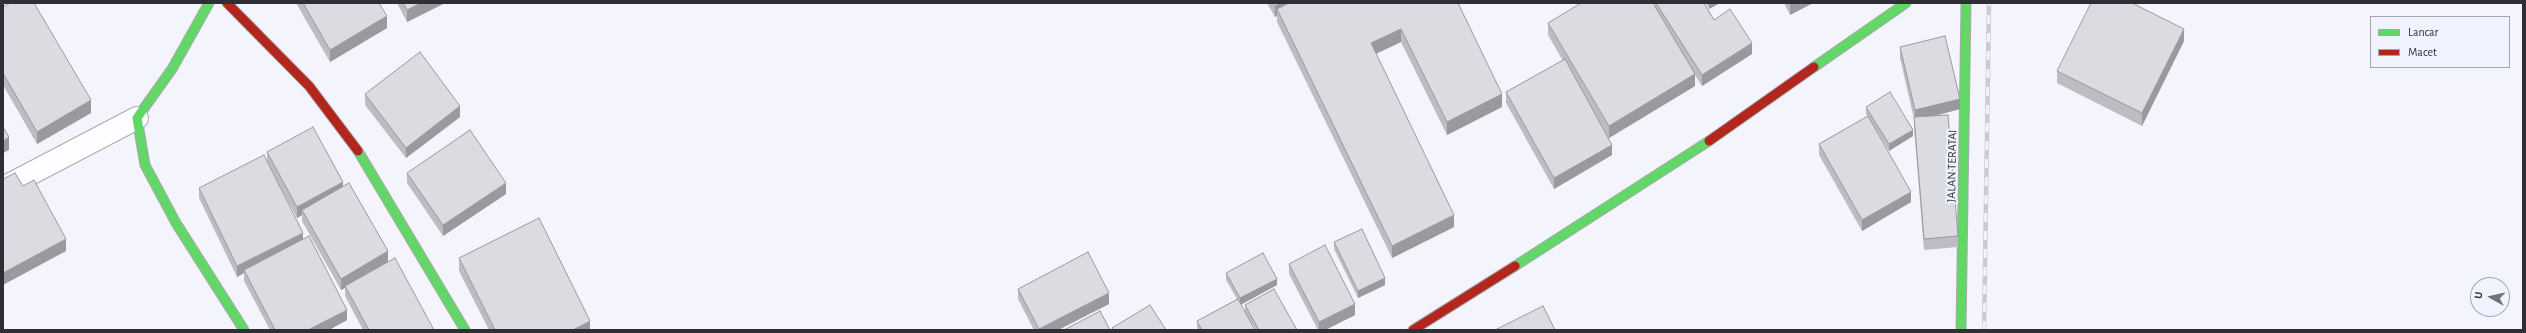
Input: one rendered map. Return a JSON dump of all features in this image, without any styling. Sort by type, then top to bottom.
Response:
[{"type":"street","points":[[3,188],[137,118],[172,69],[209,3]]},
{"type":"street","points":[[226,3],[309,86],[354,144],[465,330]]},
{"type":"street","points":[[1413,330],[1677,164],[1906,3]]},
{"type":"street","name":"JALAN TERATAI","points":[[1961,330],[1966,3]]},
{"type":"street","points":[[137,118],[145,165],[176,223],[244,330]]},
{"type":"building","points":[[10,3],[34,3],[91,100],[37,132],[3,73],[3,7]]},
{"type":"building","points":[[303,3],[379,3],[387,16],[330,50]]},
{"type":"building","points":[[403,3],[421,3],[407,10]]},
{"type":"building","points":[[1273,3],[1281,3],[1275,6]]},
{"type":"building","points":[[1289,3],[1458,3],[1502,94],[1447,122],[1401,29],[1371,43],[1454,215],[1392,246],[1277,9]]},
{"type":"building","points":[[1581,3],[1653,3],[1695,74],[1609,126],[1548,23]]},
{"type":"building","points":[[1656,3],[1704,3],[1714,20],[1730,9],[1752,43],[1702,75]]},
{"type":"building","points":[[2091,3],[2132,3],[2184,29],[2142,113],[2057,71]]},
{"type":"building","points":[[1945,36],[1960,99],[1915,110],[1900,47]]},
{"type":"building","points":[[420,52],[460,106],[406,148],[365,94]]},
{"type":"building","points":[[1565,59],[1612,145],[1554,178],[1506,92]]},
{"type":"building","points":[[1890,92],[1913,130],[1889,144],[1866,107]]},
{"type":"building","points":[[1948,115],[1958,236],[1924,239],[1914,117]]},
{"type":"building","points":[[1868,116],[1911,192],[1862,220],[1819,144]]},
{"type":"building","points":[[3,127],[9,137],[3,141]]},
{"type":"building","points":[[313,127],[343,182],[297,207],[267,152]]},
{"type":"building","points":[[470,130],[506,183],[443,225],[407,173]]},
{"type":"building","points":[[264,155],[303,233],[237,266],[199,188]]},
{"type":"building","points":[[15,173],[23,186],[34,180],[66,239],[3,273],[3,179]]},
{"type":"building","points":[[349,183],[388,251],[341,279],[302,210]]},
{"type":"building","points":[[539,218],[590,321],[573,330],[495,330],[459,258]]},
{"type":"building","points":[[1362,229],[1385,278],[1358,291],[1334,242]]},
{"type":"building","points":[[309,236],[347,310],[308,330],[275,330],[244,270]]},
{"type":"building","points":[[1325,245],[1355,304],[1319,322],[1289,264]]},
{"type":"building","points":[[1088,252],[1109,293],[1039,329],[1018,289]]},
{"type":"building","points":[[1263,253],[1277,279],[1240,298],[1226,273]]},
{"type":"building","points":[[395,258],[434,330],[369,330],[345,286]]},
{"type":"building","points":[[1274,289],[1297,330],[1259,330],[1245,305]]},
{"type":"building","points":[[1238,299],[1255,330],[1202,330],[1197,321]]},
{"type":"building","points":[[1150,305],[1166,330],[1113,330],[1112,328]]},
{"type":"building","points":[[1543,306],[1555,330],[1495,330]]},
{"type":"building","points":[[1100,311],[1110,330],[1064,330]]},
{"type":"railway","points":[[1984,330],[1989,3]]},
{"type":"traffic: fast","points":[[209,3],[172,69],[137,118],[145,165],[176,223],[244,330]]},
{"type":"traffic: fast","points":[[1814,67],[1906,3]]},
{"type":"traffic: fast","points":[[1961,330],[1966,3]]},
{"type":"traffic: fast","points":[[1515,266],[1709,141]]},
{"type":"traffic: fast","points":[[358,151],[465,330]]},
{"type":"traffic: jam","points":[[227,3],[309,86],[358,151]]},
{"type":"traffic: jam","points":[[1709,141],[1814,67]]},
{"type":"traffic: jam","points":[[1413,330],[1515,266]]}]
